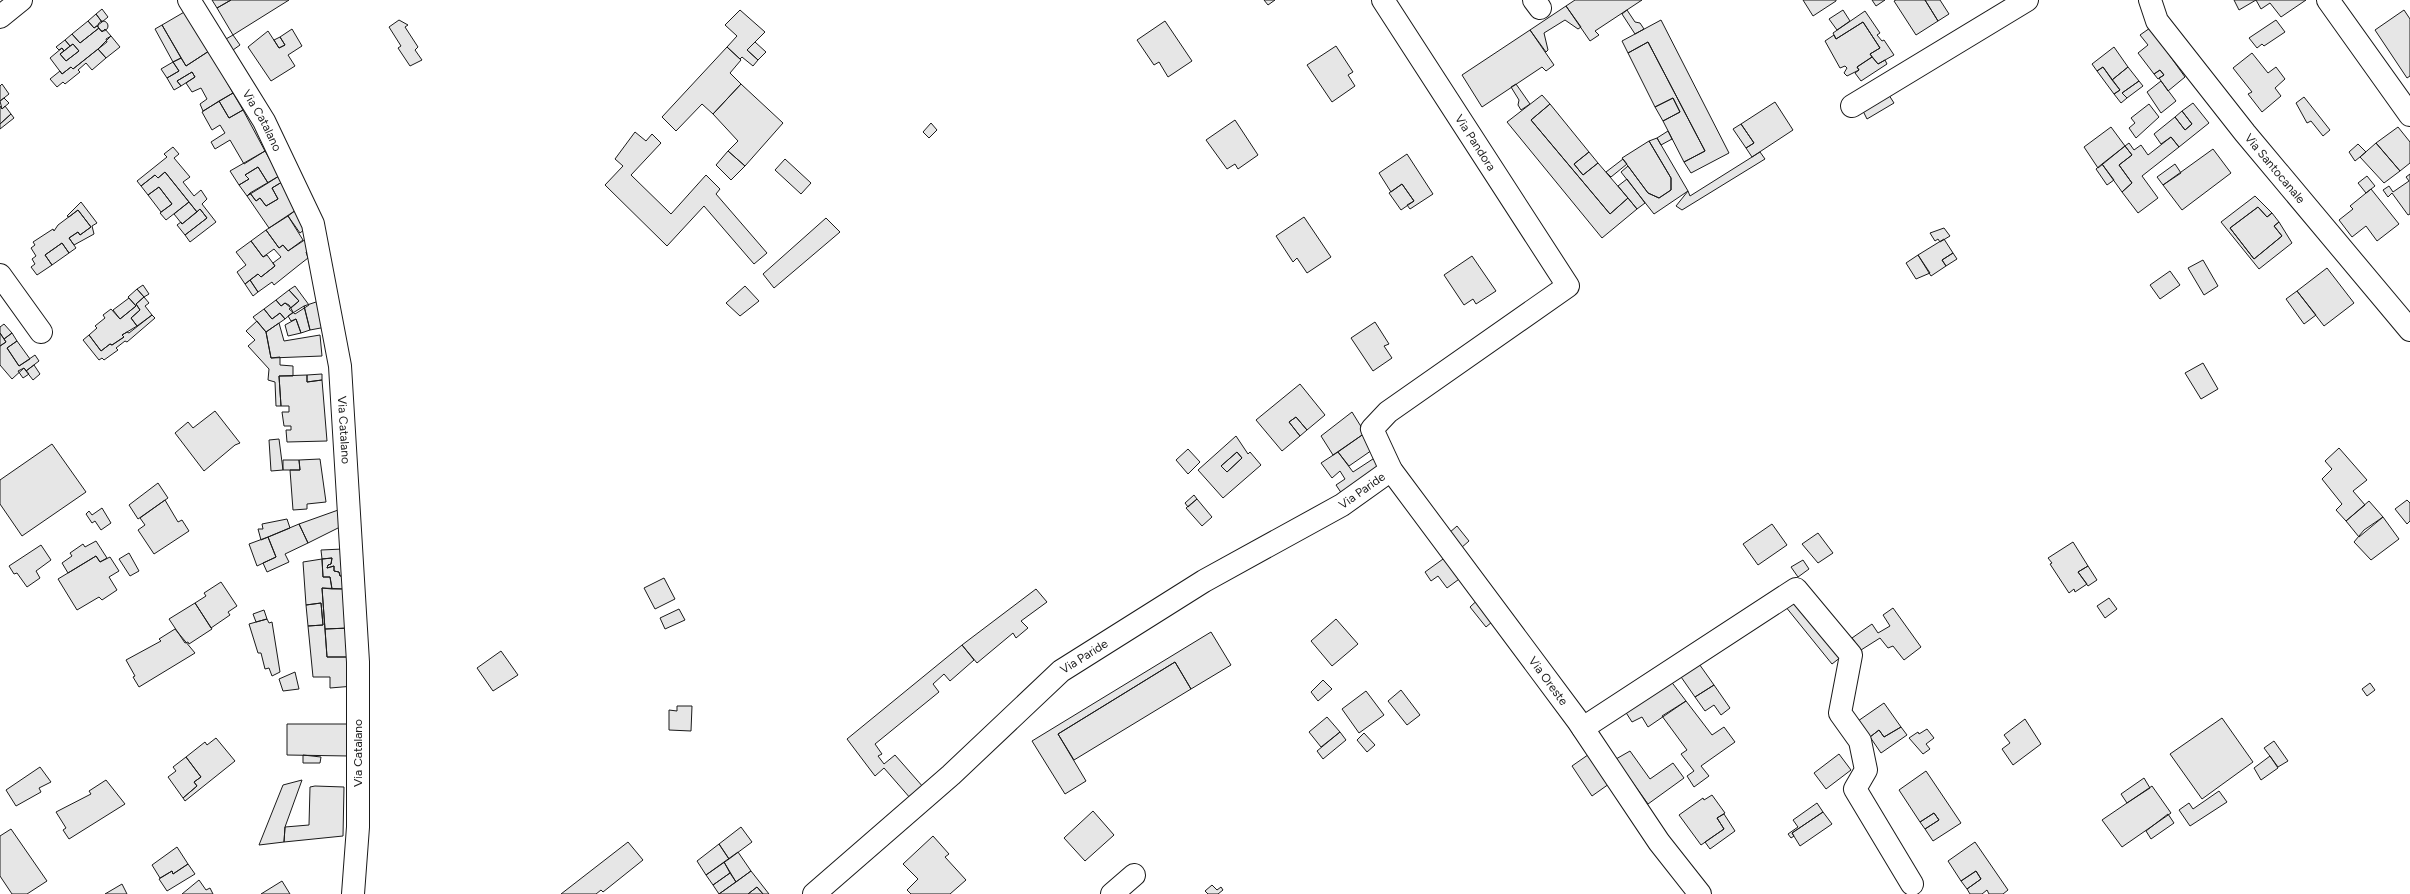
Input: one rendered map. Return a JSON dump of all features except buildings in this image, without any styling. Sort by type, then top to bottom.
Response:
[{"type":"street","points":[[0,17],[21,0]]},
{"type":"street","name":"Via Catalano","points":[[189,0],[264,121],[313,224],[340,366],[358,662],[358,827],[354,893]]},
{"type":"street","name":"Via Pandora","points":[[1383,0],[1568,286]]},
{"type":"street","points":[[1852,106],[2027,0]]},
{"type":"street","name":"Via Santocanale","points":[[2150,0],[2157,21],[2235,120],[2388,306],[2410,330]]},
{"type":"street","points":[[2328,0],[2410,115]]},
{"type":"street","points":[[0,275],[41,332]]},
{"type":"street","name":"Via Oreste","points":[[1568,286],[1383,418],[1372,429],[1391,470],[1583,728],[1659,842],[1700,894]]},
{"type":"street","name":"Via Paride","points":[[814,894],[951,775],[1061,671],[1204,581],[1342,505],[1391,470]]},
{"type":"street","points":[[1583,728],[1796,589],[1851,654],[1840,712],[1860,741],[1866,770],[1854,789],[1912,884]]},
{"type":"street","points":[[1112,894],[1134,875]]}]
